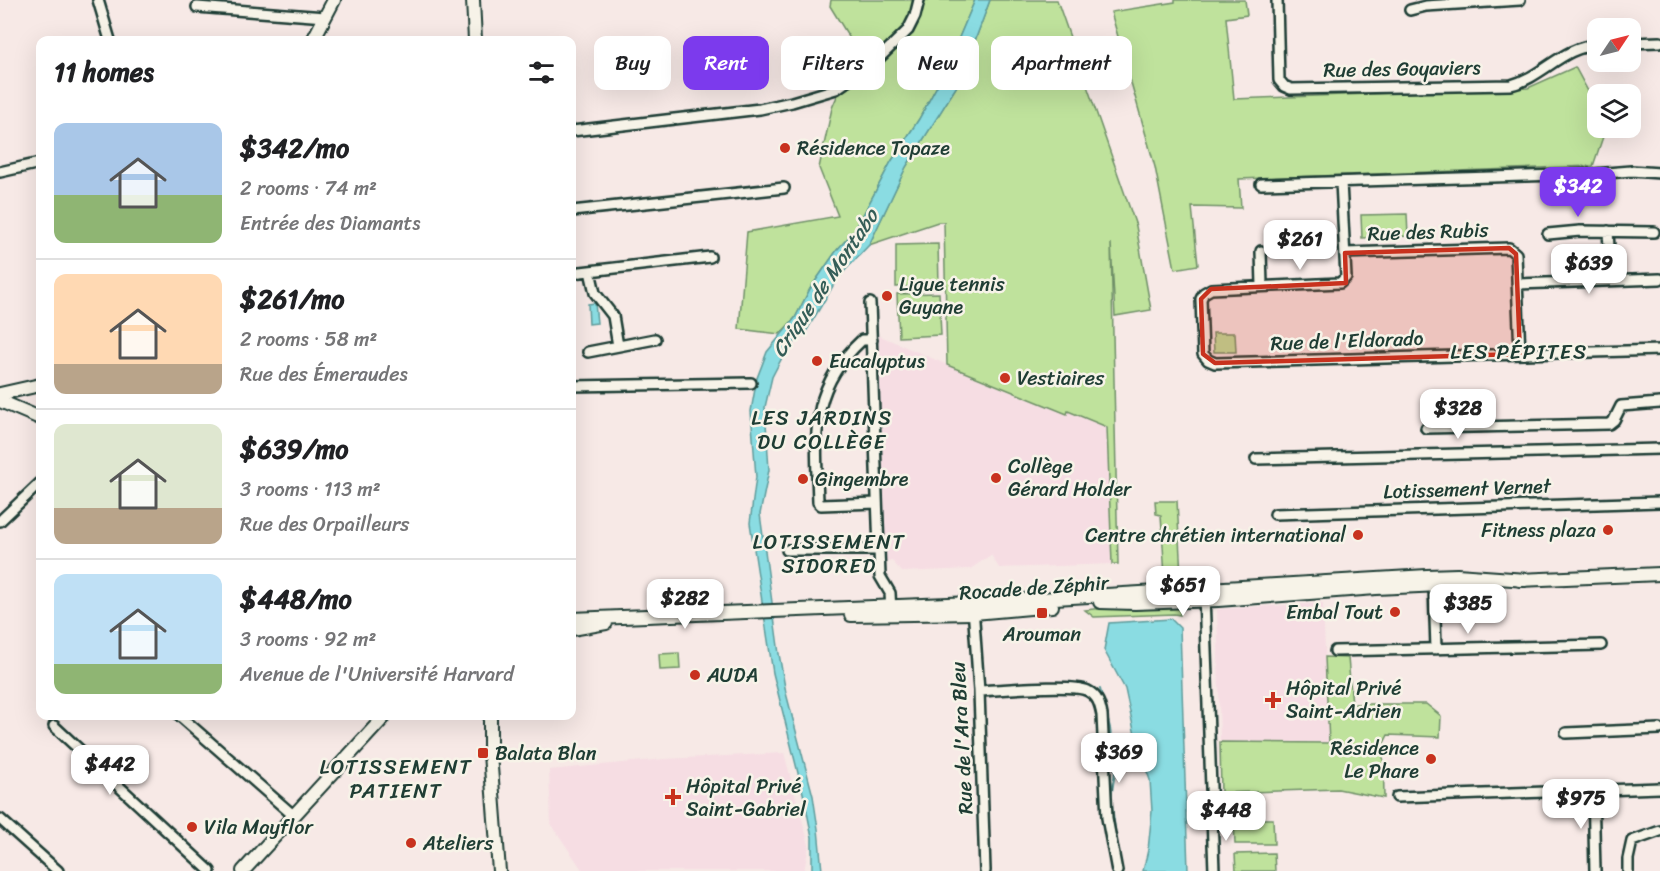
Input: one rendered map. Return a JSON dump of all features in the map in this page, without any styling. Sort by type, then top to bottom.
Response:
[{"type":"main road","points":[[315,36],[334,0]]},
{"type":"main road","points":[[473,0],[475,36]]},
{"type":"main road","points":[[0,394],[36,386]]},
{"type":"main road","points":[[0,401],[36,416]]},
{"type":"main road","name":"Rocade de Zéphir","points":[[1204,595],[1659,574]]},
{"type":"main road","name":"Rocade de Zéphir","points":[[576,619],[796,610],[845,615],[890,607],[974,608],[1104,602],[1135,603],[1367,579],[1448,575],[1526,580]]},
{"type":"main road","points":[[243,871],[381,720]]},
{"type":"main road","points":[[484,720],[490,754]]},
{"type":"main road","points":[[490,720],[491,775],[500,871]]},
{"type":"main road","points":[[491,775],[497,720]]},
{"type":"street","points":[[98,0],[109,36]]},
{"type":"street","points":[[576,130],[758,109],[836,89],[876,61],[908,30],[919,0]]},
{"type":"street","name":"Rue des Goyaviers","points":[[1277,0],[1279,80],[1291,89],[1511,85],[1525,81],[1575,49],[1587,47]]},
{"type":"street","points":[[1410,10],[1426,6],[1520,0]]},
{"type":"street","points":[[197,6],[325,17]]},
{"type":"street","points":[[1641,43],[1660,42]]},
{"type":"street","points":[[0,172],[36,164]]},
{"type":"street","points":[[1261,183],[1582,175],[1631,171],[1660,173]]},
{"type":"street","points":[[1261,251],[1262,286],[1340,283],[1346,277],[1341,182]]},
{"type":"street","points":[[576,211],[784,188]]},
{"type":"street","points":[[1548,234],[1608,231],[1654,232]]},
{"type":"street","points":[[1608,231],[1611,280]]},
{"type":"street","name":"Rue des Rubis","points":[[1346,253],[1509,248],[1516,254],[1520,354]]},
{"type":"street","points":[[576,273],[710,257]]},
{"type":"street","points":[[590,271],[595,293],[613,316],[618,345]]},
{"type":"street","points":[[1517,284],[1660,279]]},
{"type":"street","name":"Rue de l'Eldorado","points":[[1262,286],[1211,289],[1204,294],[1201,299],[1203,354],[1208,360],[1215,363],[1660,350]]},
{"type":"street","points":[[870,303],[880,576],[890,593],[890,607]]},
{"type":"street","points":[[588,352],[655,339]]},
{"type":"street","points":[[872,340],[862,340],[849,352],[835,370],[821,401],[817,420],[818,502],[821,505],[878,503]]},
{"type":"street","points":[[576,386],[751,383]]},
{"type":"street","points":[[1426,428],[1609,424],[1614,420],[1621,406],[1660,403]]},
{"type":"street","points":[[1256,459],[1660,449]]},
{"type":"street","points":[[0,521],[36,487]]},
{"type":"street","name":"Lotissement Vernet","points":[[1275,514],[1660,502]]},
{"type":"street","points":[[787,550],[879,550]]},
{"type":"street","points":[[1434,586],[1436,649]]},
{"type":"street","points":[[1204,595],[1214,871]]},
{"type":"street","name":"Rue de l'Ara Bleu","points":[[974,608],[985,871]]},
{"type":"street","points":[[1335,651],[1601,645]]},
{"type":"street","points":[[979,691],[1077,687],[1094,694],[1100,703],[1102,715],[1107,818],[1117,871]]},
{"type":"street","points":[[185,720],[294,815]]},
{"type":"street","points":[[54,726],[210,871]]},
{"type":"street","points":[[1566,733],[1660,729]]},
{"type":"street","points":[[1397,797],[1660,788]]},
{"type":"street","points":[[1593,789],[1595,871]]},
{"type":"street","points":[[0,819],[57,871]]},
{"type":"street","points":[[1629,871],[1628,859],[1632,840],[1660,831]]},
{"type":"highlighted area","points":[[1509,248],[1516,254],[1520,354],[1215,363],[1203,354],[1201,299],[1211,289],[1346,283],[1345,253]]},
{"type":"shaded area","name":"Collège Gérard Holder","points":[[878,335],[1017,395],[1067,414],[1068,411],[1107,427],[1112,564],[999,568],[991,555],[970,569],[902,572],[892,561],[884,561]]},
{"type":"shaded area","name":"Hôpital Privé Saint-Adrien","points":[[1323,603],[1329,743],[1220,742],[1217,609]]},
{"type":"shaded area","name":"Hôpital Privé Saint-Gabriel","points":[[784,753],[809,845],[804,871],[583,871],[551,824],[549,770],[664,759]]},
{"type":"green space","points":[[831,0],[975,0],[960,36],[897,36],[897,90],[935,90],[891,162],[855,230],[837,250],[810,289],[795,318],[780,334],[739,329],[747,232],[838,216],[819,168],[832,108],[840,90],[885,90],[885,36],[848,36],[830,6]]},
{"type":"green space","points":[[990,0],[1057,0],[1070,36],[991,36],[991,90],[1088,90],[1136,226],[1151,310],[1115,316],[1111,243],[1118,564],[1112,564],[1107,427],[1068,411],[1067,414],[947,365],[944,222],[869,245],[906,167],[954,90],[979,90],[979,36],[977,36]]},
{"type":"green space","points":[[1175,0],[1245,0],[1247,15],[1226,18],[1234,99],[1528,88],[1575,67],[1587,89],[1587,138],[1603,138],[1593,166],[1239,179],[1241,208],[1192,207],[1198,265],[1175,269],[1155,167],[1132,86],[1132,36],[1118,36],[1111,12],[1175,2]]},
{"type":"green space","points":[[1407,214],[1408,236],[1362,238],[1361,215]]},
{"type":"green space","points":[[938,244],[939,286],[896,287],[896,245]]},
{"type":"green space","points":[[939,293],[941,335],[899,337],[897,294]]},
{"type":"green space","points":[[1213,333],[1235,333],[1236,352],[1214,352]]},
{"type":"green space","points":[[1155,501],[1177,501],[1181,575],[1165,576],[1161,515],[1156,514]]},
{"type":"green space","points":[[1111,607],[1127,610],[1179,608],[1180,615],[1094,617],[1085,610]]},
{"type":"green space","points":[[679,653],[680,669],[660,670],[659,654]]},
{"type":"green space","points":[[1325,657],[1348,658],[1352,704],[1426,704],[1441,716],[1440,737],[1388,735],[1383,745],[1384,798],[1338,789],[1221,793],[1220,742],[1329,743]]},
{"type":"green space","points":[[1234,819],[1273,819],[1274,844],[1235,844]]},
{"type":"green space","points":[[1274,853],[1275,871],[1236,871],[1235,854]]},
{"type":"water","points":[[975,0],[990,0],[977,36],[960,36]]},
{"type":"water","name":"Crique de Montabo","points":[[935,90],[954,90],[906,167],[869,245],[837,279],[807,330],[785,352],[772,377],[765,407],[769,470],[760,514],[786,693],[813,796],[818,829],[822,871],[812,871],[812,837],[773,673],[750,523],[756,477],[751,411],[757,378],[767,352],[795,318],[810,289],[837,250],[855,230],[891,162]]},
{"type":"water","points":[[595,303],[597,323],[589,324],[588,304]]},
{"type":"water","points":[[1171,619],[1180,628],[1188,871],[1143,871],[1148,850],[1152,811],[1150,780],[1137,744],[1125,689],[1104,650],[1109,623]]},
{"type":"waterway","points":[[1100,689],[1110,728],[1115,772],[1111,798],[1118,852]]},
{"type":"place","name":"Résidence Topaze","points":[[785,148]]},
{"type":"place","name":"Ligue tennis Guyane","points":[[887,296]]},
{"type":"place","name":"Eucalyptus","points":[[817,361]]},
{"type":"place","name":"Vestiaires","points":[[1005,378]]},
{"type":"place","name":"Collège Gérard Holder","points":[[996,478]]},
{"type":"place","name":"Gingembre","points":[[803,479]]},
{"type":"place","name":"Fitness plaza","points":[[1608,530]]},
{"type":"place","name":"Centre chrétien international","points":[[1358,535]]},
{"type":"place","name":"Embal Tout","points":[[1395,612]]},
{"type":"place","name":"Arouman","points":[[1042,613]]},
{"type":"place","name":"AUDA","points":[[695,675]]},
{"type":"place","name":"Hôpital Privé Saint-Adrien","points":[[1273,700]]},
{"type":"place","name":"Balata Blan","points":[[483,753]]},
{"type":"place","name":"Résidence Le Phare","points":[[1431,759]]},
{"type":"place","name":"Hôpital Privé Saint-Gabriel","points":[[673,797]]},
{"type":"place","name":"Vila Mayflor","points":[[192,827]]},
{"type":"place","name":"Ateliers","points":[[411,843]]},
{"type":"district","name":"LES PÉPITES","points":[[1519,352]]},
{"type":"district","name":"LES JARDINS DU COLLÈGE","points":[[822,430]]},
{"type":"district","name":"LOTISSEMENT SIDORED","points":[[829,554]]},
{"type":"district","name":"LOTISSEMENT PATIENT","points":[[396,779]]}]
